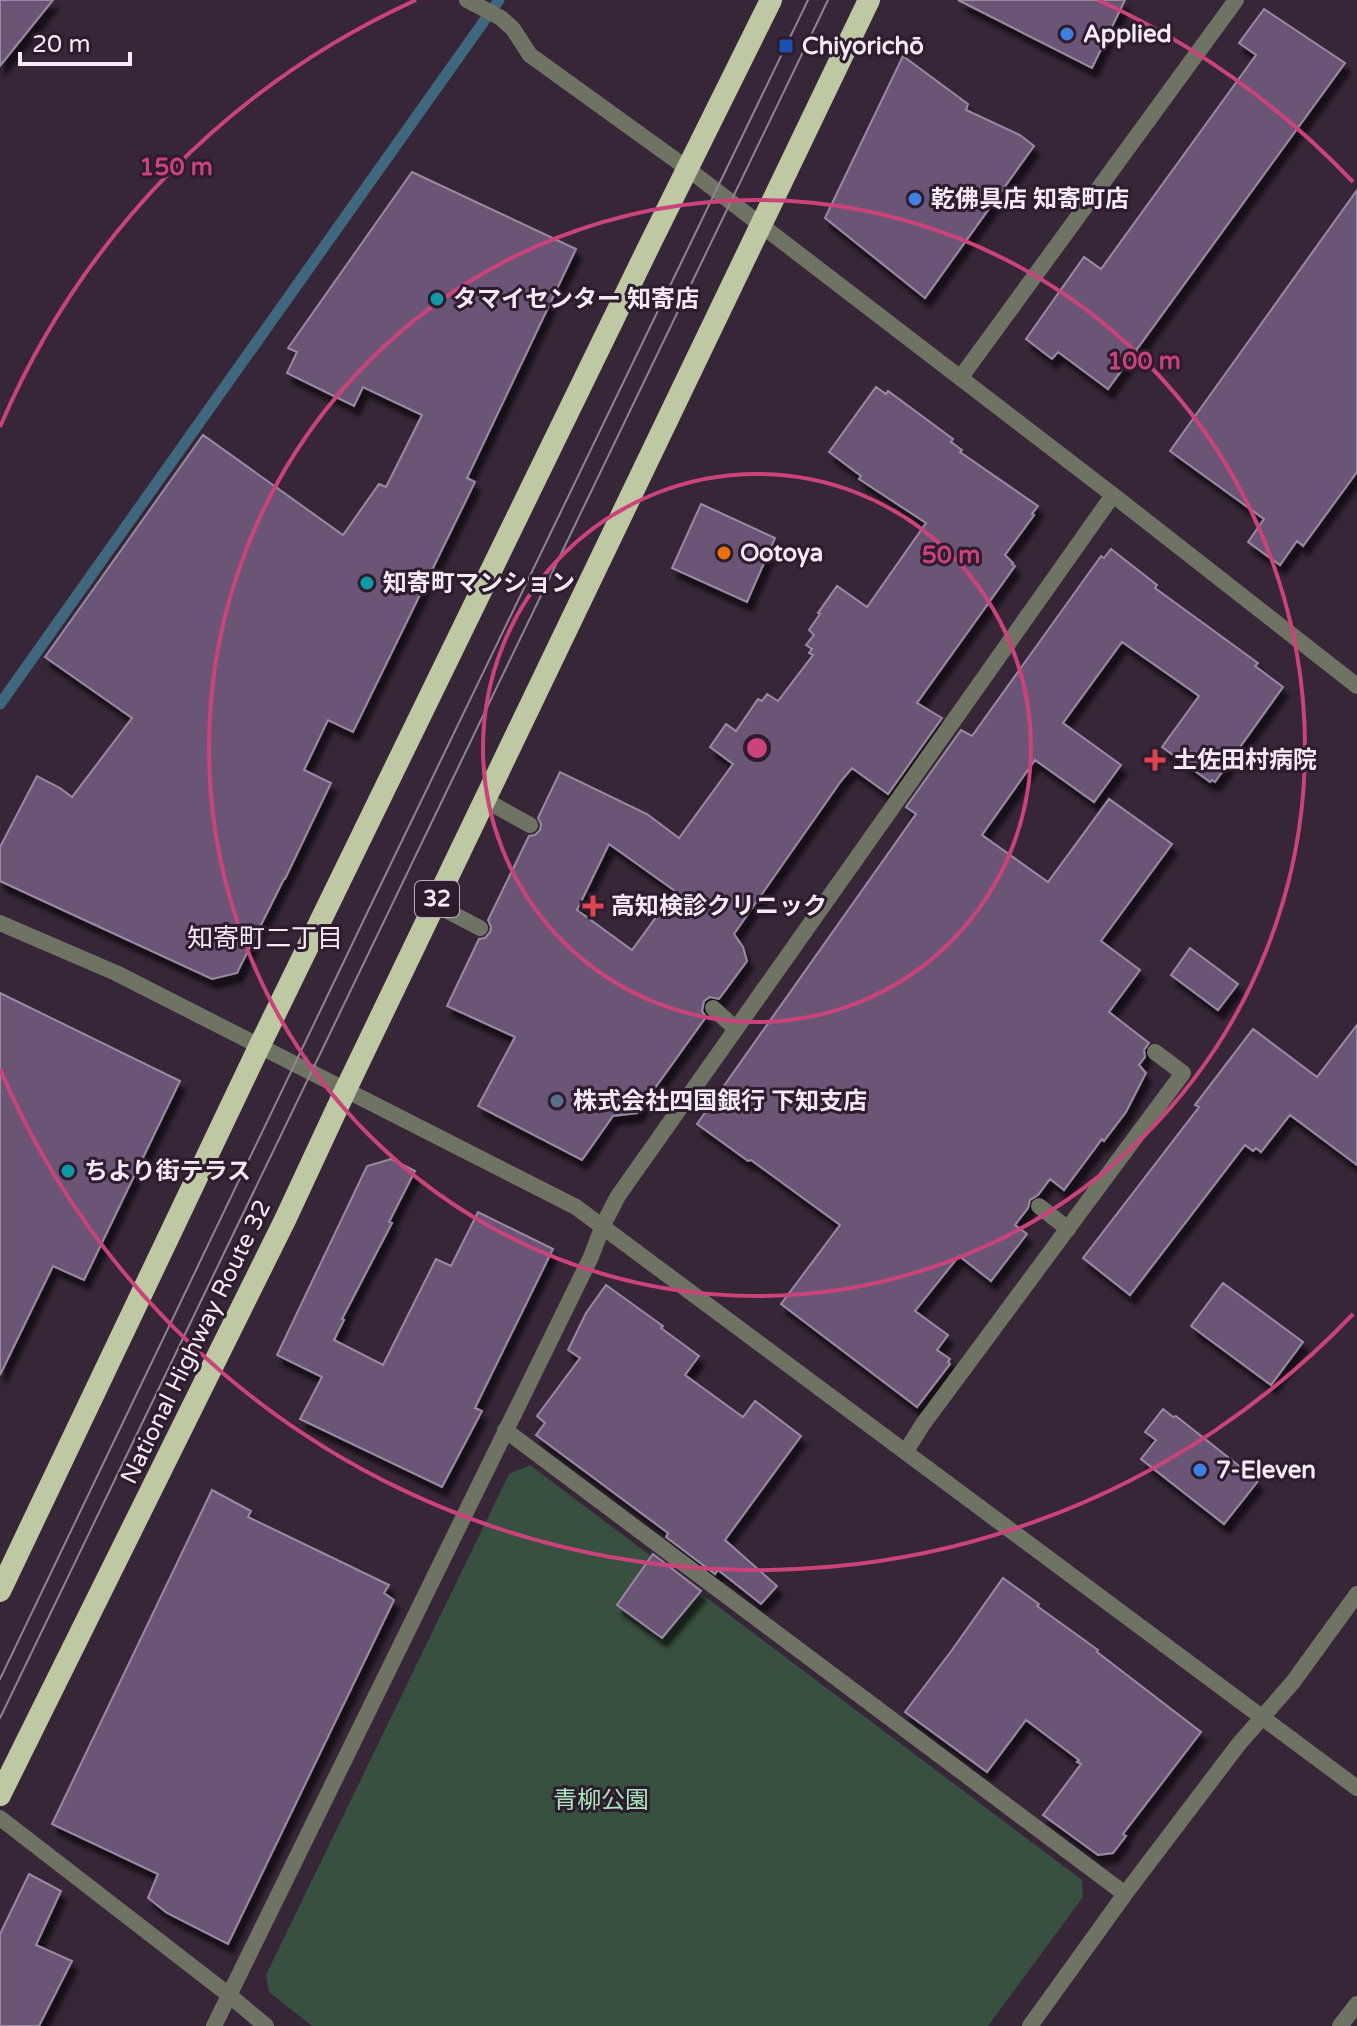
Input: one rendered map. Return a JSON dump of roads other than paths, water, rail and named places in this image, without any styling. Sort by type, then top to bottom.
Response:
[{"type":"highway","points":[[0,1591],[260,1045],[771,0]]},
{"type":"highway","name":"National Highway Route 32","points":[[0,1795],[285,1220],[869,0]]},
{"type":"street","points":[[961,377],[1236,0]]},
{"type":"street","points":[[471,2],[501,18],[513,29],[530,55],[761,223],[1357,686]]},
{"type":"street","points":[[214,2026],[591,1257],[618,1196],[1113,495]]},
{"type":"street","points":[[485,800],[530,825]]},
{"type":"street","points":[[434,904],[480,928]]},
{"type":"street","points":[[0,923],[116,973],[576,1207],[1357,1788]]},
{"type":"street","points":[[713,1008],[736,1029]]},
{"type":"street","points":[[906,1451],[1183,1073],[1155,1052]]},
{"type":"street","points":[[1039,1206],[1068,1229]]},
{"type":"street","points":[[505,1430],[1125,1894]]},
{"type":"street","points":[[1030,2026],[1125,1894],[1238,1745],[1293,1682],[1357,1594]]},
{"type":"street","points":[[0,1818],[266,2026]]},
{"type":"street","points":[[1340,2026],[1357,2004]]},
{"type":"waterway","points":[[0,704],[499,0]]},
{"type":"tram line","points":[[0,1679],[808,0]]},
{"type":"tram line","points":[[0,1718],[828,0]]},
{"type":"place","name":"Applied","points":[[1067,34]]},
{"type":"place","name":"Chiyorichō","points":[[786,46]]},
{"type":"place","name":"乾佛具店 知寄町店","points":[[915,199]]},
{"type":"place","name":"タマイセンター 知寄店","points":[[437,299]]},
{"type":"place","name":"Ootoya","points":[[724,553]]},
{"type":"place","name":"知寄町マンション","points":[[367,583]]},
{"type":"place","name":"土佐田村病院","points":[[1155,760]]},
{"type":"place","name":"高知検診クリニック","points":[[593,906]]},
{"type":"place","name":"株式会社四国銀行 下知支店","points":[[557,1101]]},
{"type":"place","name":"ちより街テラス","points":[[68,1171]]},
{"type":"place","name":"7-Eleven","points":[[1200,1470]]},
{"type":"district","name":"知寄町二丁目","points":[[265,938]]},
{"type":"park label","name":"青柳公園","points":[[601,1800]]}]
